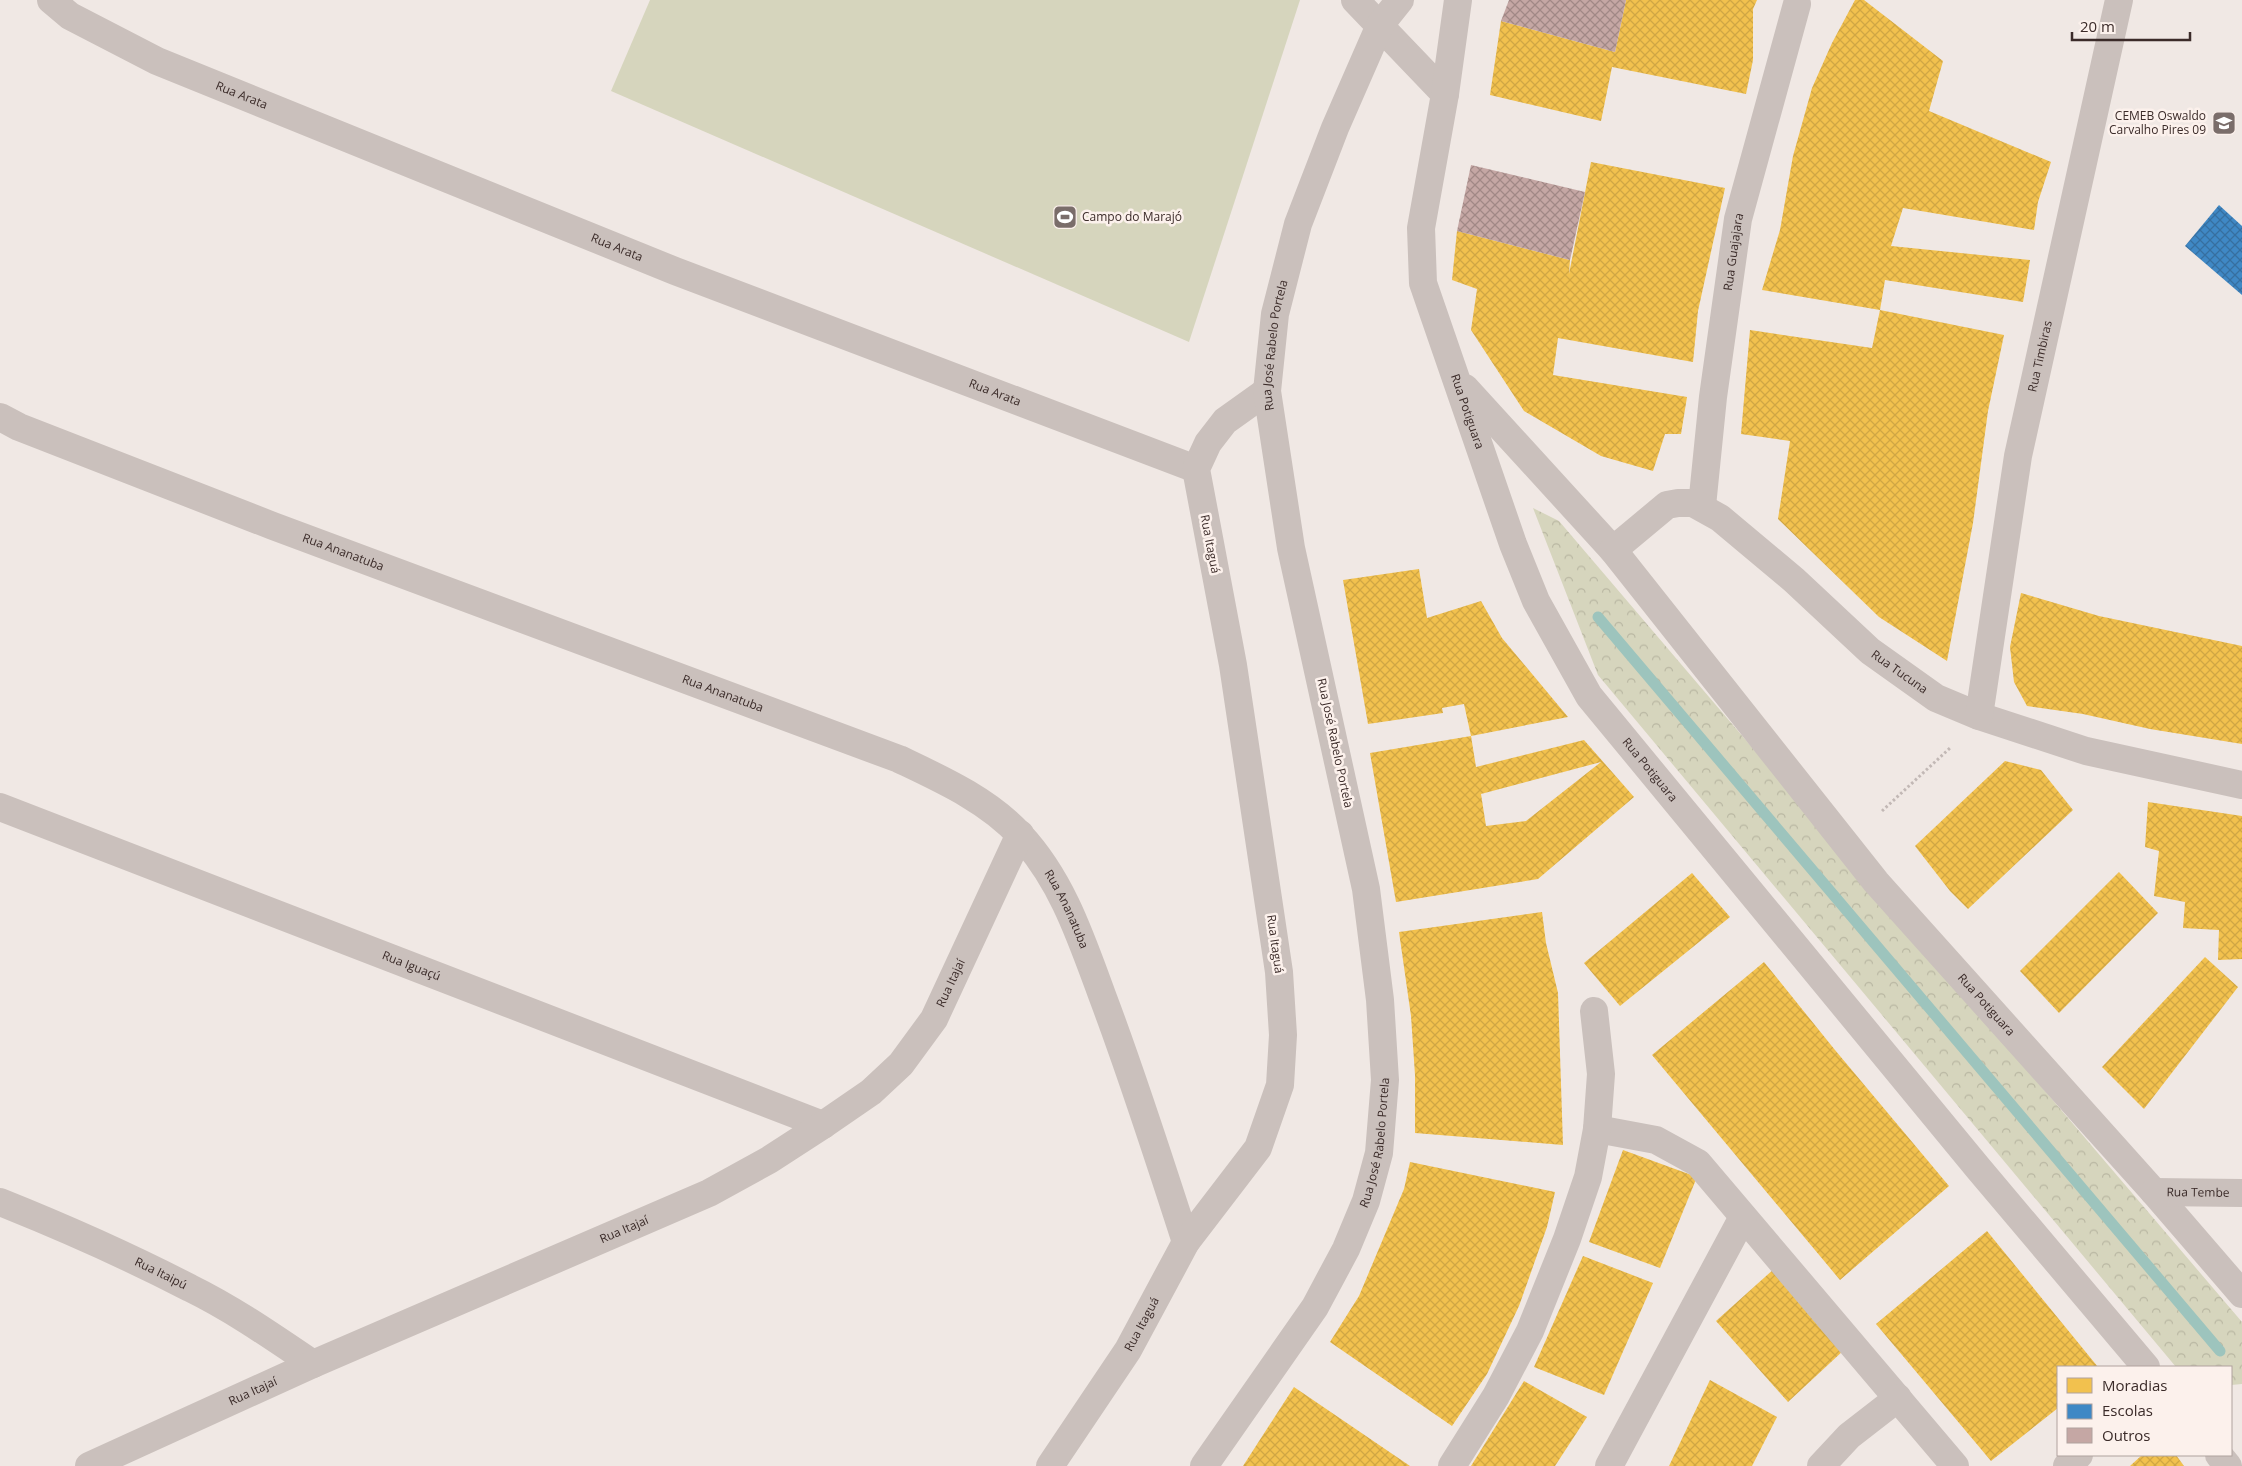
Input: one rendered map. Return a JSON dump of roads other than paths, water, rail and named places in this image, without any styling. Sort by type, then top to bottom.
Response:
[{"type":"street","name":"Rua Arata","points":[[51,0],[70,16],[157,61],[675,271],[1196,469]]},
{"type":"street","points":[[1355,0],[1445,94]]},
{"type":"street","name":"Rua José Rabelo Portela","points":[[1204,1466],[1315,1308],[1346,1249],[1366,1201],[1379,1153],[1386,1080],[1380,1000],[1366,889],[1291,548],[1267,391],[1275,314],[1298,224],[1335,128],[1380,25],[1400,0]]},
{"type":"street","points":[[1457,379],[1423,283],[1421,228],[1445,94],[1458,0]]},
{"type":"street","name":"Rua Timbiras","points":[[1979,716],[2018,456],[2119,0]]},
{"type":"street","name":"Rua Guajajara","points":[[1702,506],[1713,397],[1738,219],[1797,4]]},
{"type":"street","name":"Rua Potiguara","points":[[1457,379],[1613,550],[1876,882],[2154,1192],[2242,1294]]},
{"type":"street","name":"Rua Potiguara","points":[[1457,379],[1513,544],[1536,601],[1589,696],[1978,1168],[2145,1366]]},
{"type":"street","points":[[1196,469],[1208,443],[1225,422],[1267,391]]},
{"type":"street","name":"Rua Ananatuba","points":[[0,417],[19,427],[273,526],[899,759],[947,782],[986,806],[1020,834],[1050,871],[1074,920],[1136,1085],[1186,1242]]},
{"type":"street","name":"Rua Itaguá","points":[[1050,1466],[1128,1350],[1186,1242],[1258,1148],[1280,1085],[1283,1035],[1279,972],[1234,665],[1196,469]]},
{"type":"street","name":"Rua Tucuna","points":[[1613,550],[1667,506],[1678,503],[1693,503],[1702,506],[1720,518],[1794,580],[1870,651],[1936,698],[1979,716],[2086,751],[2242,785]]},
{"type":"street","name":"Rua Iguaçú","points":[[0,807],[823,1125]]},
{"type":"street","name":"Rua Itajaí","points":[[89,1466],[313,1364],[709,1193],[769,1160],[823,1125],[871,1092],[901,1064],[934,1019],[1020,834]]},
{"type":"street","points":[[1452,1466],[1496,1396],[1530,1331],[1567,1239],[1588,1177],[1597,1129],[1601,1074],[1594,1011]]},
{"type":"street","points":[[1597,1129],[1656,1140],[1683,1153],[1698,1163],[1955,1466]]},
{"type":"street","name":"Rua Tembe","points":[[2154,1192],[2242,1193]]},
{"type":"street","name":"Rua Itaipú","points":[[0,1202],[67,1228],[191,1288],[253,1323],[313,1364]]},
{"type":"street","points":[[1609,1466],[1743,1217]]},
{"type":"street","points":[[1821,1466],[1849,1436],[1898,1398]]},
{"type":"street","points":[[2066,1466],[2078,1456]]},
{"type":"street","points":[[2220,1456],[2228,1466]]},
{"type":"waterway","points":[[1598,617],[2220,1351]]},
{"type":"place","name":"CEMEB Oswaldo Carvalho Pires 09","points":[[2224,123]]},
{"type":"place","name":"Campo do Marajó","points":[[1065,217]]}]
